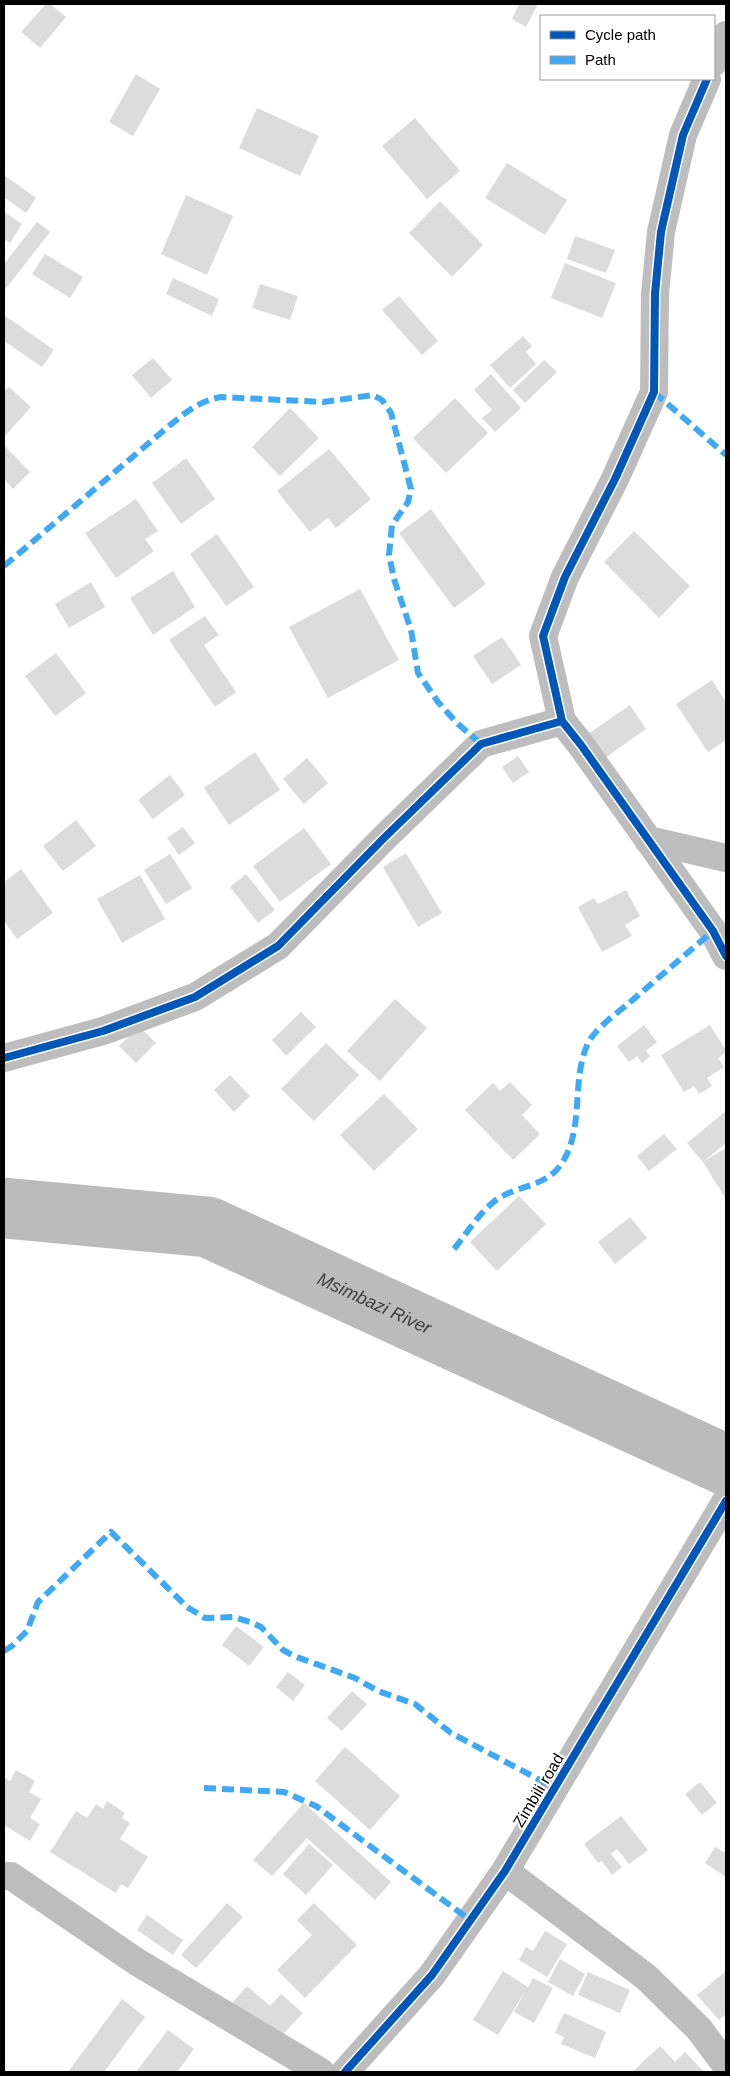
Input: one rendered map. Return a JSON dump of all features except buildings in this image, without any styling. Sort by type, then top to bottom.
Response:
[{"type":"street","points":[[715,60],[726,35]]},
{"type":"street","points":[[707,80],[683,135],[661,232],[655,294],[654,392],[615,479],[565,577],[543,636],[562,721],[581,744],[713,931],[726,956]]},
{"type":"street","points":[[4,1058],[104,1031],[195,997],[278,946],[480,744],[562,721]]},
{"type":"street","points":[[648,840],[726,858]]},
{"type":"street","name":"Zimbili road","points":[[345,2072],[432,1975],[506,1871],[726,1501]]},
{"type":"street","points":[[506,1871],[646,1977],[700,2029],[726,2065]]},
{"type":"street","points":[[4,1876],[11,1876],[137,1962],[321,2072]]},
{"type":"waterway","name":"Msimbazi River","points":[[4,1208],[208,1227],[726,1465]]},
{"type":"marked path","points":[[654,392],[726,455]]},
{"type":"marked path","points":[[4,566],[169,426],[199,404],[221,397],[323,402],[373,395],[382,400],[391,413],[411,489],[408,502],[392,525],[389,555],[394,579],[411,630],[418,673],[438,702],[457,723],[481,744]]},
{"type":"marked path","points":[[454,1249],[479,1217],[496,1200],[504,1195],[546,1179],[559,1167],[567,1153],[572,1138],[583,1058],[591,1038],[713,931]]},
{"type":"marked path","points":[[4,1651],[27,1631],[38,1602],[111,1532],[187,1607],[205,1618],[234,1617],[261,1627],[283,1650],[294,1656],[355,1678],[378,1691],[415,1704],[451,1733],[555,1788]]},
{"type":"marked path","points":[[204,1788],[284,1792],[316,1806],[470,1920]]},
{"type":"cycle path","points":[[707,80],[683,135],[661,232],[655,294],[654,392],[615,479],[565,577],[543,636],[562,721],[713,931],[726,956]]},
{"type":"cycle path","points":[[4,1058],[103,1031],[195,997],[278,946],[384,838],[481,744],[562,721]]},
{"type":"cycle path","points":[[345,2072],[432,1975],[505,1871],[726,1501]]}]
